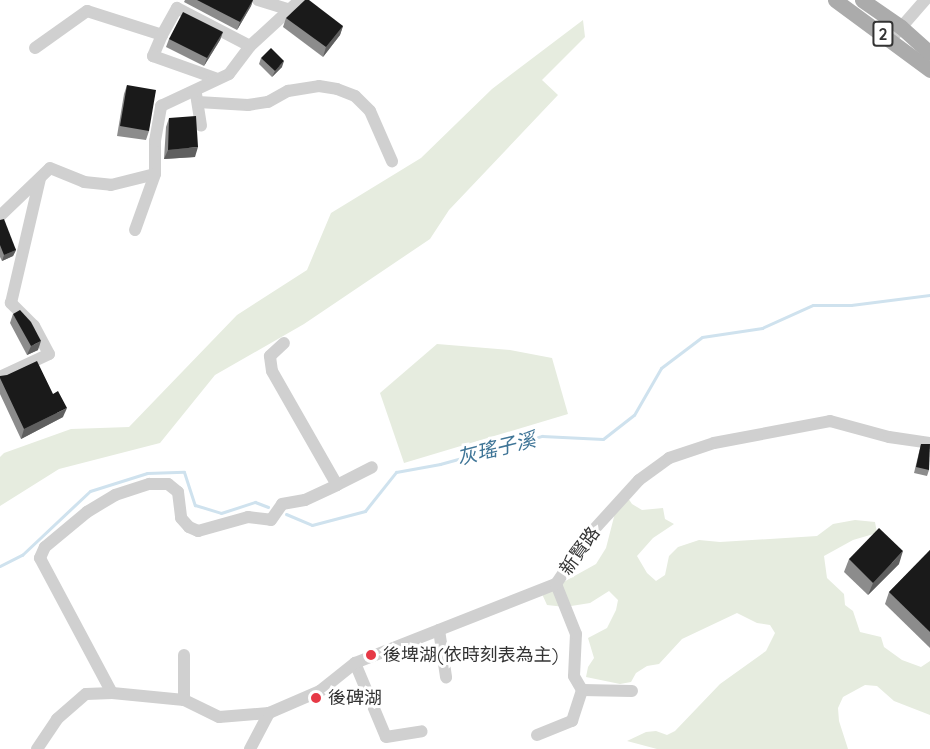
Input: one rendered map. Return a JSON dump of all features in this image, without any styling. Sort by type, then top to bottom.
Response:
[{"type":"main road","name":"2","points":[[835,0],[930,53]]},
{"type":"main road","name":"2","points":[[862,0],[930,70]]},
{"type":"street","points":[[258,0],[291,10]]},
{"type":"street","points":[[197,96],[215,78],[229,74],[250,46],[300,0]]},
{"type":"street","points":[[896,33],[925,0]]},
{"type":"street","points":[[215,78],[153,56],[177,8],[250,46]]},
{"type":"street","points":[[35,48],[87,11],[162,35]]},
{"type":"street","points":[[135,230],[155,174],[155,141],[161,106],[197,96],[248,105],[268,102],[288,91],[319,86],[338,89],[355,96],[370,111],[392,161]]},
{"type":"street","points":[[197,96],[201,126]]},
{"type":"street","points":[[0,216],[50,168],[84,182],[111,185],[155,174]]},
{"type":"street","points":[[0,377],[49,354],[34,326],[11,303],[40,177]]},
{"type":"street","points":[[284,343],[270,356],[272,371],[337,485]]},
{"type":"street","name":"新賢路","points":[[184,700],[219,717],[269,713],[320,691],[355,663],[556,584],[589,535],[639,480],[669,458],[714,443],[830,421],[889,437],[930,443]]},
{"type":"street","points":[[112,693],[40,558],[45,547],[87,512],[115,495],[149,484],[168,484],[178,492],[181,518],[189,527],[198,531],[248,517],[271,520],[282,504],[304,500],[372,467]]},
{"type":"street","points":[[537,735],[572,721],[582,690],[574,676],[576,634],[556,584]]},
{"type":"street","points":[[439,630],[446,677]]},
{"type":"street","points":[[36,749],[57,719],[87,694],[112,693],[184,700],[184,655]]},
{"type":"street","points":[[355,663],[386,737],[422,731]]},
{"type":"street","points":[[582,690],[632,691]]},
{"type":"street","points":[[250,749],[269,713]]},
{"type":"shaded area","points":[[583,20],[585,37],[542,80],[558,95],[449,210],[430,239],[304,324],[215,375],[160,443],[59,469],[0,506],[0,457],[4,453],[71,429],[129,427],[237,315],[307,270],[331,213],[421,158],[492,89]]},
{"type":"shaded area","points":[[437,344],[510,350],[552,358],[568,414],[404,463],[380,393]]},
{"type":"shaded area","points":[[626,495],[632,504],[642,510],[663,508],[665,519],[674,524],[653,538],[637,556],[647,573],[656,581],[665,575],[669,556],[678,547],[699,540],[720,542],[817,536],[833,524],[855,520],[875,522],[877,533],[853,540],[824,556],[827,578],[844,594],[845,605],[853,611],[860,632],[881,637],[884,647],[902,660],[921,667],[930,661],[930,715],[894,701],[877,686],[865,685],[843,697],[838,708],[839,721],[848,749],[657,749],[627,741],[646,732],[656,731],[667,735],[675,731],[720,684],[766,651],[775,633],[770,625],[757,623],[737,613],[682,639],[659,664],[647,666],[636,673],[631,682],[620,684],[586,677],[588,667],[594,658],[588,638],[607,628],[618,600],[609,591],[590,603],[565,607],[547,605],[542,594],[596,564],[606,548],[615,513]]},
{"type":"building","points":[[197,0],[253,0],[240,22]]},
{"type":"building","points":[[305,0],[309,0],[343,26],[326,47],[286,18]]},
{"type":"building","points":[[183,12],[223,32],[207,58],[169,39]]},
{"type":"building","points":[[271,48],[284,61],[275,71],[261,58]]},
{"type":"building","points":[[127,85],[156,90],[149,131],[120,126]]},
{"type":"building","points":[[196,116],[198,147],[168,150],[169,118]]},
{"type":"building","points":[[4,219],[16,250],[4,255],[0,245],[0,220]]},
{"type":"building","points":[[20,310],[31,322],[41,341],[31,346],[13,314]]},
{"type":"building","points":[[37,361],[53,394],[58,391],[67,408],[24,429],[0,376]]},
{"type":"building","points":[[921,444],[930,444],[929,470],[916,467]]},
{"type":"building","points":[[879,528],[903,551],[873,583],[849,559]]},
{"type":"building","points":[[930,550],[930,632],[889,592]]},
{"type":"waterway","name":"灰瑤子溪","points":[[286,514],[312,525],[365,511],[396,472],[440,464],[542,436],[603,439],[634,415],[661,368],[702,337],[762,328],[813,305],[851,305],[930,295]]},
{"type":"waterway","name":"灰瑤子溪","points":[[0,566],[22,555],[90,491],[147,473],[184,472],[195,505],[221,513],[255,502],[268,507]]},
{"type":"place","name":"後埤湖(依時刻表為主)","points":[[371,655]]},
{"type":"place","name":"後碑湖","points":[[316,698]]}]
